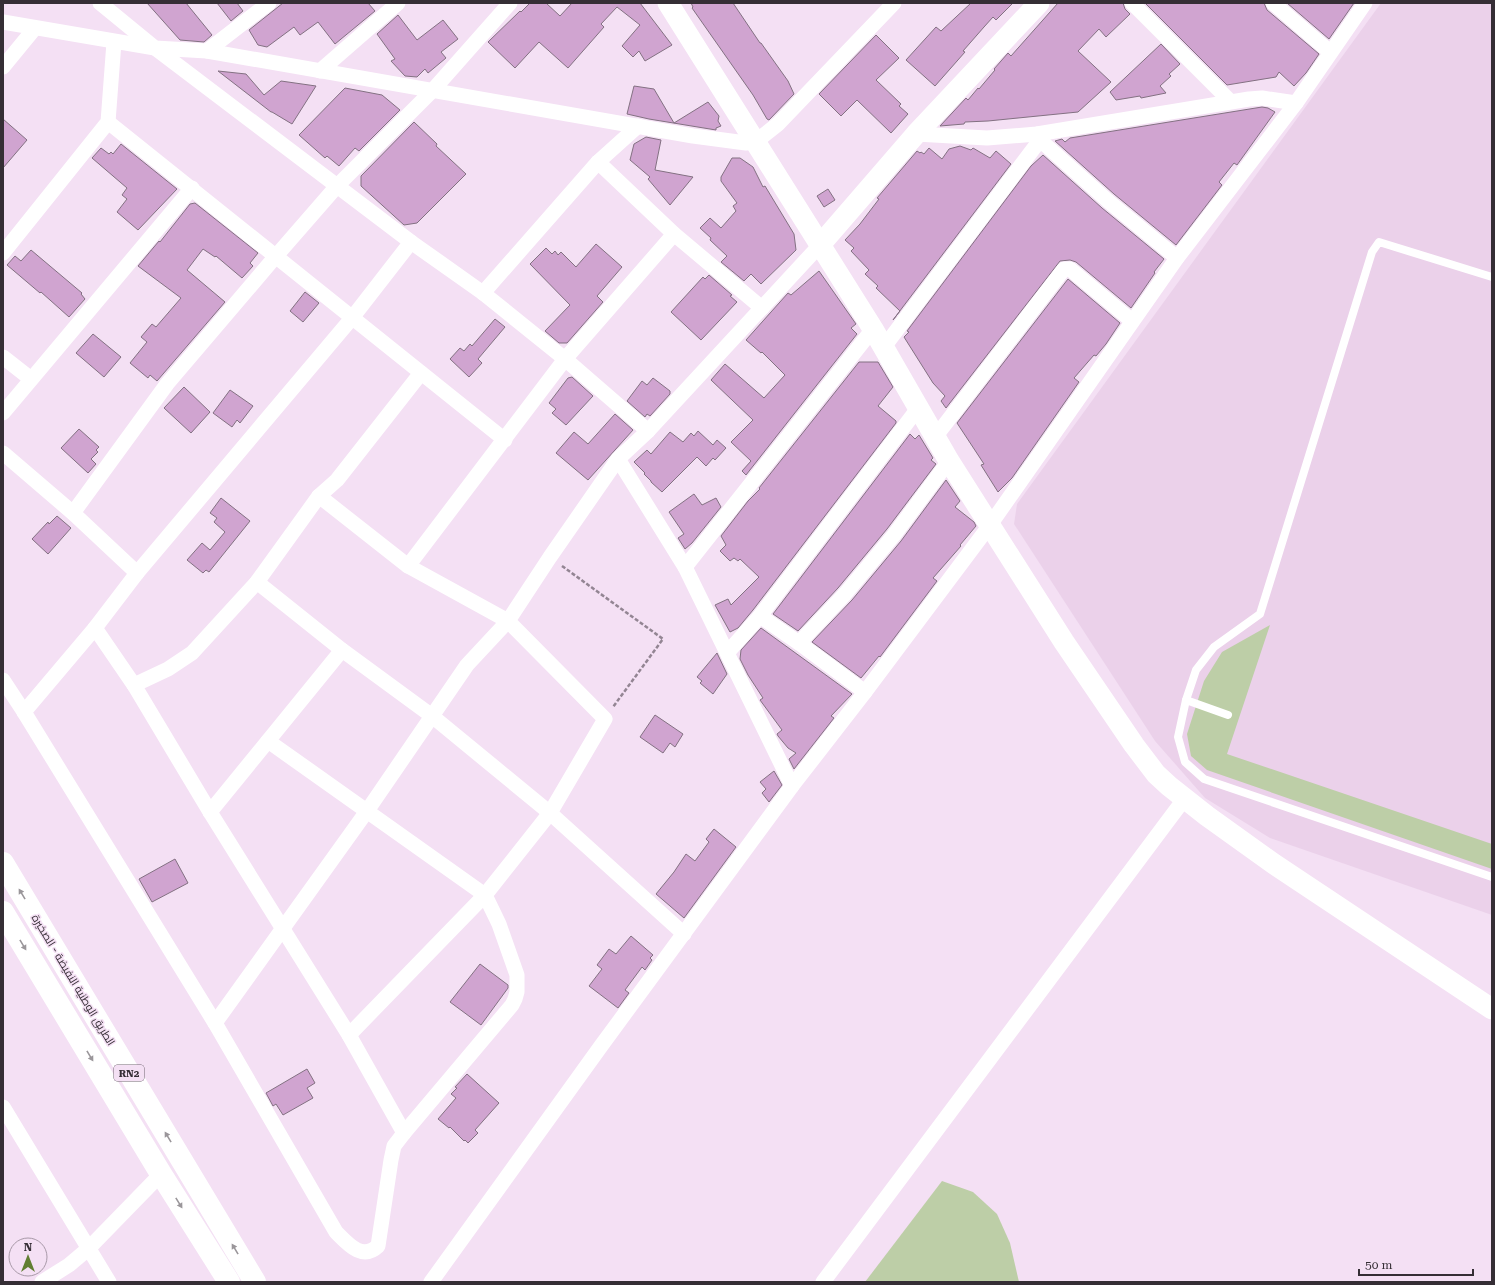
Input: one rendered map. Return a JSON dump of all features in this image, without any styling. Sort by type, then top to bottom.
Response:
[{"type":"highway","name":"الطريق الوطنية النفيضة - الصخيرة","points":[[3,863],[255,1282]]},
{"type":"highway","name":"RN2","points":[[3,912],[228,1282]]},
{"type":"street","points":[[100,3],[155,48],[411,242],[483,294],[565,360],[648,431]]},
{"type":"street","points":[[206,51],[269,3]]},
{"type":"street","points":[[320,71],[398,3]]},
{"type":"street","points":[[668,3],[873,329],[936,436],[949,461],[1064,642],[1134,745],[1156,774],[1207,816],[1274,864],[1492,1009]]},
{"type":"street","points":[[3,22],[155,48],[206,51],[739,143],[754,141],[766,134],[778,124],[894,3]]},
{"type":"street","points":[[215,1023],[367,811],[467,665],[508,621],[618,459],[648,431],[762,308],[820,245],[916,134],[1040,3]]},
{"type":"street","points":[[1132,3],[1230,101]]},
{"type":"street","points":[[1273,3],[1330,52]]},
{"type":"street","points":[[431,1282],[792,786],[865,692],[990,525],[1177,258],[1296,103],[1365,3]]},
{"type":"street","points":[[73,513],[167,384],[337,186],[433,90],[502,6]]},
{"type":"street","points":[[3,67],[35,28]]},
{"type":"street","points":[[3,253],[108,122],[114,42]]},
{"type":"street","points":[[916,134],[987,138],[1039,137],[1230,101],[1262,98],[1296,103]]},
{"type":"street","points":[[108,122],[505,440]]},
{"type":"street","points":[[483,294],[598,162],[638,126]]},
{"type":"street","points":[[1039,137],[1108,201],[1177,258]]},
{"type":"street","points":[[884,347],[1039,137]]},
{"type":"street","points":[[598,162],[674,234],[762,308]]},
{"type":"street","points":[[3,413],[192,188]]},
{"type":"street","points":[[408,566],[565,360],[674,234]]},
{"type":"street","points":[[24,712],[95,628],[137,573],[352,318],[411,242]]},
{"type":"street","points":[[936,436],[1064,269],[1070,269],[1132,321]]},
{"type":"street","points":[[685,567],[873,329]]},
{"type":"street","points":[[3,357],[31,379]]},
{"type":"street","points":[[134,685],[168,669],[192,653],[257,582],[319,496],[337,480],[421,373]]},
{"type":"street","points":[[728,652],[760,616],[919,407]]},
{"type":"street","points":[[3,453],[73,513],[137,573]]},
{"type":"street","points":[[618,459],[685,567],[728,652],[792,786]]},
{"type":"street","points":[[799,642],[845,594],[894,535],[949,461]]},
{"type":"street","points":[[319,496],[408,566],[508,621],[605,719],[550,813],[484,895],[350,1035]]},
{"type":"street","points":[[257,582],[342,650],[432,716],[550,813],[684,934]]},
{"type":"street","points":[[760,616],[799,642],[865,692]]},
{"type":"street","points":[[95,628],[134,685],[210,812],[350,1035],[404,1133]]},
{"type":"street","points":[[210,812],[342,650]]},
{"type":"street","points":[[3,680],[215,1023],[336,1232],[348,1244],[362,1253],[374,1250],[378,1246],[394,1146],[504,1016],[515,999],[518,984],[517,975],[499,924],[484,895],[268,740]]},
{"type":"street","points":[[823,1282],[1185,798]]},
{"type":"street","points":[[3,1107],[109,1282]]},
{"type":"street","points":[[42,1282],[69,1265],[88,1249],[161,1174]]},
{"type":"lane","points":[[1492,277],[1379,242],[1372,252],[1260,614],[1214,647],[1196,670],[1186,700],[1178,737],[1185,762],[1204,779],[1492,877]]},
{"type":"lane","points":[[1186,700],[1228,715]]},
{"type":"path","points":[[550,558],[663,640],[605,719]]},
{"type":"shaded area","points":[[1381,3],[1492,3],[1492,915],[1270,838],[1205,798],[1155,741],[1014,524],[1017,504]]},
{"type":"green space","points":[[1270,625],[1227,754],[1492,844],[1492,869],[1207,770],[1191,756],[1187,734],[1204,681],[1222,652]]},
{"type":"green space","points":[[942,1181],[973,1192],[997,1214],[1010,1243],[1019,1282],[865,1282]]},
{"type":"building","points":[[147,3],[186,3],[212,35],[204,42],[180,40]]},
{"type":"building","points":[[217,3],[237,3],[243,11],[231,21]]},
{"type":"building","points":[[283,3],[368,3],[375,11],[335,44],[318,22],[300,35],[294,27],[267,47],[258,45],[249,30]]},
{"type":"building","points":[[530,3],[546,3],[560,16],[572,3],[640,3],[672,45],[645,61],[639,51],[633,57],[622,46],[640,25],[617,7],[601,24],[604,27],[568,68],[539,42],[515,68],[488,42]]},
{"type":"building","points":[[691,3],[733,3],[788,81],[794,94],[769,120],[692,8]]},
{"type":"building","points":[[971,3],[1013,3],[996,20],[993,17],[935,86],[906,60],[936,27],[941,31]]},
{"type":"building","points":[[1058,3],[1123,3],[1125,9],[1130,14],[1106,37],[1099,29],[1078,51],[1111,82],[1078,112],[965,122],[964,124],[940,126],[966,98],[968,100],[978,88],[979,89],[1008,53],[1011,56]]},
{"type":"building","points":[[1145,3],[1264,3],[1267,10],[1319,54],[1306,73],[1294,86],[1279,72],[1276,77],[1227,85]]},
{"type":"building","points":[[1287,3],[1354,3],[1329,39]]},
{"type":"building","points":[[398,15],[417,40],[443,20],[458,39],[441,52],[446,58],[428,73],[425,69],[417,77],[405,76],[391,61],[395,59],[377,34]]},
{"type":"building","points":[[876,35],[899,58],[876,80],[901,104],[899,106],[908,114],[891,133],[857,100],[841,116],[819,94]]},
{"type":"building","points":[[1161,44],[1180,64],[1169,74],[1171,76],[1160,86],[1166,93],[1141,98],[1140,96],[1116,100],[1110,92]]},
{"type":"building","points":[[218,71],[246,74],[264,95],[281,81],[316,86],[292,124],[271,112]]},
{"type":"building","points":[[634,86],[654,89],[674,123],[708,102],[719,116],[718,121],[721,126],[716,128],[716,130],[649,119],[627,114]]},
{"type":"building","points":[[345,88],[382,95],[400,110],[359,151],[355,148],[339,166],[327,156],[325,158],[299,135]]},
{"type":"building","points":[[1262,107],[1268,108],[1275,112],[1237,165],[1234,163],[1219,182],[1222,185],[1176,245],[1114,194],[1055,141],[1062,139],[1065,142],[1070,138]]},
{"type":"building","points":[[3,119],[27,140],[3,168]]},
{"type":"building","points":[[414,122],[437,144],[436,146],[466,174],[417,223],[404,225],[361,186],[361,176]]},
{"type":"building","points":[[646,137],[661,140],[655,170],[693,177],[670,205],[648,179],[650,177],[630,160],[634,144]]},
{"type":"building","points":[[121,144],[177,189],[138,230],[117,212],[127,199],[122,195],[127,188],[92,158],[101,148],[109,154],[111,152],[113,154]]},
{"type":"building","points":[[960,146],[971,150],[973,148],[990,158],[996,151],[1011,164],[900,311],[876,288],[878,286],[865,274],[869,270],[851,251],[854,248],[845,240],[860,224],[879,199],[877,198],[917,151],[924,154],[929,148],[942,159],[949,149]]},
{"type":"building","points":[[1043,155],[1102,208],[1164,259],[1131,308],[1076,262],[1070,260],[1060,261],[946,408],[941,401],[945,396],[933,383],[904,337],[1031,166]]},
{"type":"building","points":[[732,158],[740,158],[753,167],[763,187],[765,186],[794,234],[796,250],[761,284],[751,274],[744,281],[721,262],[727,256],[700,228],[710,218],[721,228],[736,211],[733,206],[737,203],[721,181],[721,177]]},
{"type":"building","points":[[828,189],[835,200],[824,207],[817,196]]},
{"type":"building","points":[[195,203],[258,253],[250,263],[253,266],[242,278],[216,256],[215,257],[203,249],[187,270],[225,302],[157,381],[150,375],[148,378],[130,363],[147,342],[141,337],[152,324],[156,327],[181,298],[138,266],[159,241],[160,242],[190,204]]},
{"type":"building","points":[[596,244],[622,267],[597,296],[603,302],[567,343],[559,343],[545,331],[570,305],[530,264],[546,248],[552,254],[555,251],[558,255],[561,252],[576,267]]},
{"type":"building","points":[[31,250],[82,293],[81,294],[85,299],[69,317],[7,265],[15,256],[21,261]]},
{"type":"building","points":[[819,271],[856,324],[851,328],[857,334],[746,475],[742,471],[751,461],[731,442],[753,420],[711,380],[725,364],[764,398],[785,375],[762,352],[761,353],[746,340],[788,293],[791,295]]},
{"type":"building","points":[[709,275],[732,295],[730,296],[737,302],[701,340],[671,312],[703,277],[705,279]]},
{"type":"building","points":[[1068,279],[1120,323],[1096,356],[1094,355],[1074,378],[1079,382],[1012,478],[998,492],[981,465],[984,464],[957,423]]},
{"type":"building","points":[[305,292],[319,303],[303,322],[290,311]]},
{"type":"building","points":[[495,319],[505,327],[478,359],[482,363],[469,377],[450,359],[460,348],[464,351],[470,344],[472,346]]},
{"type":"building","points":[[93,334],[121,357],[104,377],[76,353]]},
{"type":"building","points":[[859,362],[878,362],[893,387],[878,406],[896,421],[896,423],[753,610],[738,628],[730,632],[715,605],[728,599],[731,605],[759,577],[740,559],[738,561],[734,558],[730,561],[720,551],[726,545],[721,536],[748,501],[760,489],[759,488]]},
{"type":"building","points":[[572,377],[593,396],[566,425],[552,413],[556,409],[549,403],[568,378]]},
{"type":"building","points":[[653,378],[670,391],[670,394],[650,416],[647,414],[645,417],[627,401],[642,381],[647,385]]},
{"type":"building","points":[[184,387],[210,412],[191,433],[164,408]]},
{"type":"building","points":[[230,390],[253,406],[240,423],[237,420],[232,427],[213,413]]},
{"type":"building","points":[[615,414],[633,430],[588,480],[556,453],[574,432],[588,444]]},
{"type":"building","points":[[79,429],[99,447],[96,450],[98,452],[91,459],[96,464],[88,473],[61,448]]},
{"type":"building","points":[[698,431],[713,445],[717,440],[726,448],[715,460],[713,458],[706,466],[697,457],[662,492],[651,482],[644,474],[645,473],[634,462],[647,450],[651,454],[670,432],[683,442],[691,433],[694,436]]},
{"type":"building","points":[[910,434],[915,439],[919,435],[933,458],[931,460],[936,464],[887,529],[838,588],[798,631],[773,614]]},
{"type":"building","points":[[946,480],[960,501],[955,507],[974,522],[976,526],[933,578],[937,581],[880,657],[879,656],[861,678],[812,642],[852,600],[901,541]]},
{"type":"building","points":[[694,494],[702,505],[716,498],[721,507],[692,543],[685,549],[678,538],[684,534],[669,512]]},
{"type":"building","points":[[221,498],[250,521],[209,572],[206,570],[203,573],[187,560],[202,543],[210,550],[225,532],[214,522],[217,518],[210,513]]},
{"type":"building","points":[[57,516],[71,528],[48,554],[32,539],[48,522],[49,524]]},
{"type":"building","points":[[761,628],[852,694],[831,716],[834,718],[794,769],[789,759],[796,753],[788,748],[778,736],[777,734],[782,730],[760,700],[763,698],[748,675],[740,659],[741,650]]},
{"type":"building","points":[[717,653],[727,674],[713,694],[700,683],[702,681],[697,677]]},
{"type":"building","points":[[655,715],[683,734],[675,747],[670,743],[663,753],[640,737]]},
{"type":"building","points":[[774,771],[782,785],[769,802],[762,793],[766,789],[760,782]]},
{"type":"building","points":[[714,829],[736,847],[684,918],[656,894],[686,854],[695,861],[709,842],[706,839]]},
{"type":"building","points":[[175,859],[188,883],[152,902],[139,879]]},
{"type":"building","points":[[631,936],[653,955],[650,958],[652,960],[645,970],[642,967],[625,990],[629,993],[618,1008],[589,986],[602,969],[597,965],[609,949],[616,954]]},
{"type":"building","points":[[480,964],[508,985],[508,988],[481,1025],[450,1002]]},
{"type":"building","points":[[307,1069],[315,1083],[307,1088],[313,1098],[283,1115],[276,1104],[273,1106],[266,1093]]},
{"type":"building","points":[[467,1074],[499,1103],[475,1130],[478,1133],[468,1143],[450,1127],[449,1128],[438,1119],[456,1098],[451,1094],[457,1088],[455,1087]]}]
